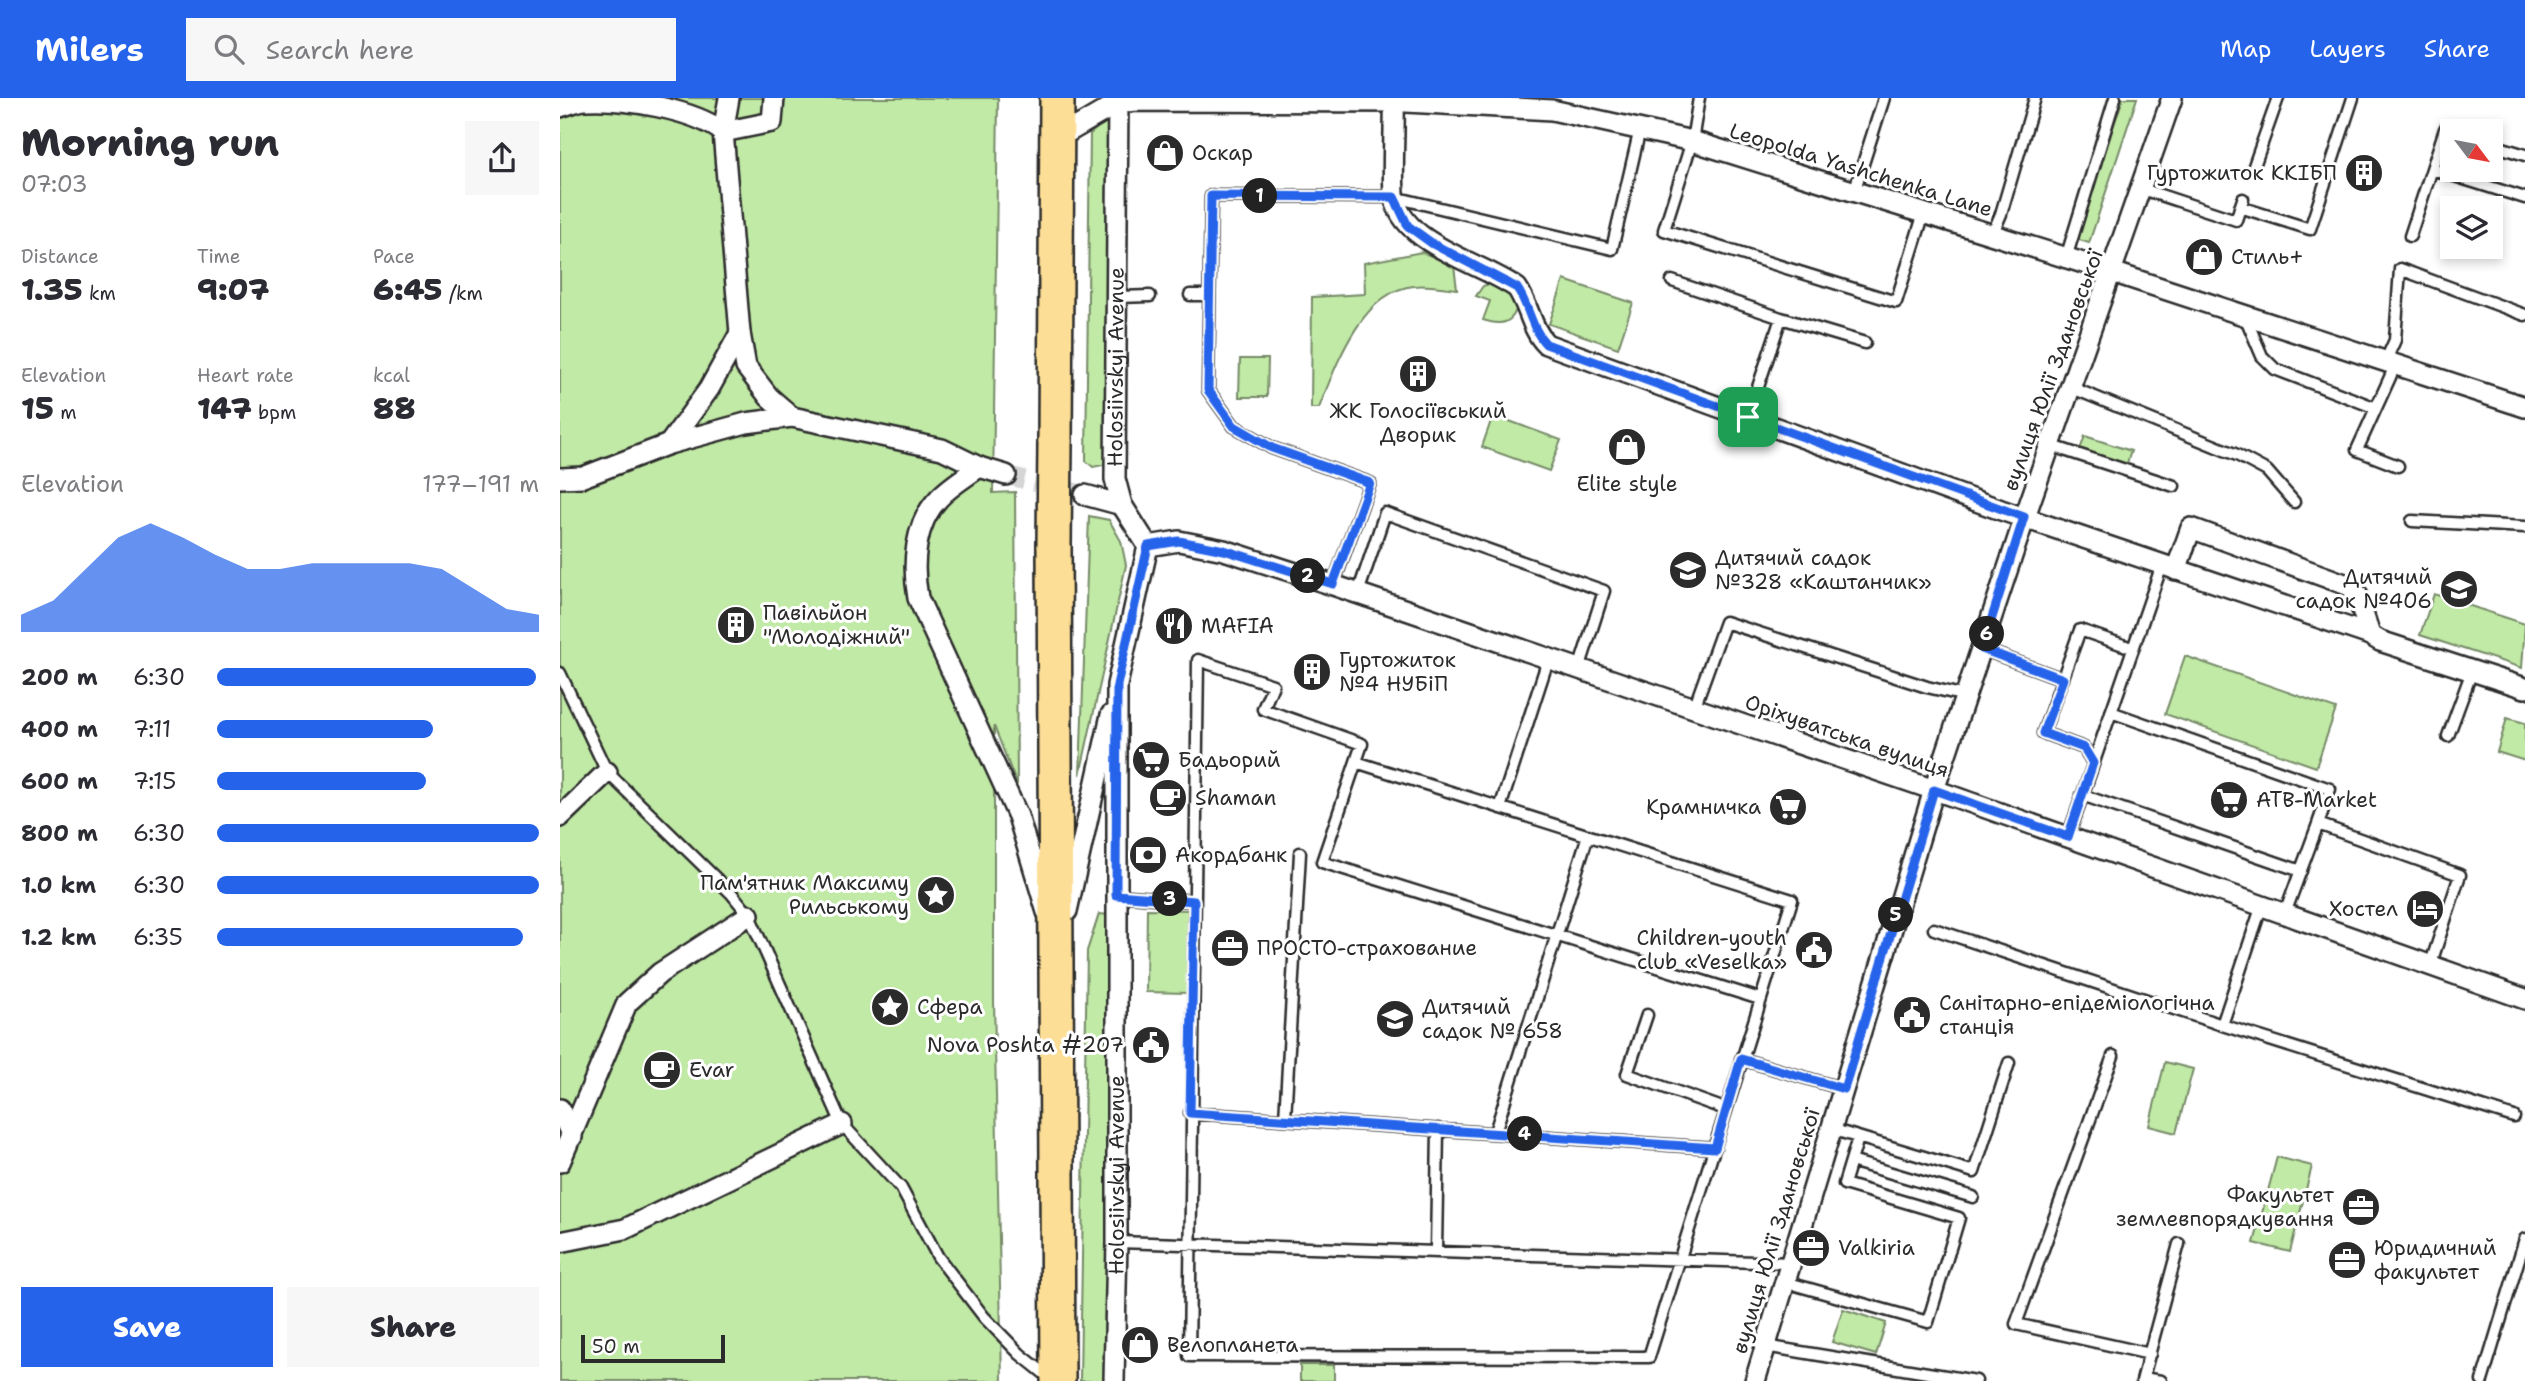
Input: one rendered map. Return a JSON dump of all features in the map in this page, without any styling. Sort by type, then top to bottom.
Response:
[{"type":"highway","points":[[1056,1381],[1058,950],[1054,848],[1054,545],[1057,98]]},
{"type":"street","points":[[729,98],[723,132],[740,333],[746,367],[769,397],[792,417]]},
{"type":"street","points":[[560,107],[585,100],[666,108],[708,121],[723,132],[772,121],[774,98]]},
{"type":"street","name":"вулиця Юлії Здановської","points":[[1755,1381],[1934,790],[2024,517],[2172,98]]},
{"type":"street","points":[[1058,138],[1118,101]]},
{"type":"street","name":"Leopolda Yashchenka Lane","points":[[1118,101],[1402,101],[1552,110],[1640,129],[1692,141],[2112,272],[2525,407]]},
{"type":"street","name":"Holosiivskyi Avenue","points":[[1114,1381],[1117,1242],[1117,685],[1148,546],[1122,505],[1115,478],[1118,101]]},
{"type":"street","points":[[1402,101],[1394,197],[1408,226],[1433,244],[1517,288],[1539,336],[1546,344],[2169,568],[2525,688]]},
{"type":"street","points":[[669,444],[709,389],[740,333]]},
{"type":"street","points":[[560,478],[583,477],[669,444],[746,423],[792,417],[942,449],[979,467],[1006,475]]},
{"type":"street","points":[[979,467],[938,498],[917,543],[913,570],[918,598],[1018,816],[1058,950]]},
{"type":"street","points":[[1085,495],[1122,505]]},
{"type":"street","points":[[2169,568],[2191,528],[2350,586],[2357,594],[2370,635]]},
{"type":"street","name":"Оріхуватська вулиця","points":[[1148,546],[1179,541],[1213,548],[1333,584],[1548,660],[1934,790],[2525,999]]},
{"type":"street","points":[[1058,950],[1117,685]]},
{"type":"street","points":[[563,813],[607,772]]},
{"type":"street","points":[[560,1162],[627,1003],[660,973],[749,915]]},
{"type":"street","points":[[560,1109],[572,1137]]},
{"type":"street","points":[[560,1242],[625,1229],[842,1124]]},
{"type":"lane","points":[[1699,98],[1692,141],[1664,230],[1896,302],[1924,213]]},
{"type":"lane","points":[[1854,192],[1884,98]]},
{"type":"lane","points":[[1991,235],[2001,214],[2035,98]]},
{"type":"lane","points":[[2066,258],[2115,98]]},
{"type":"lane","points":[[2254,166],[2278,98]]},
{"type":"lane","points":[[2142,189],[2236,220],[2241,203],[2310,229],[2353,98]]},
{"type":"lane","points":[[1333,584],[1370,483],[1272,448],[1234,426],[1208,390],[1211,196],[1394,197],[1612,249],[1640,129]]},
{"type":"lane","points":[[2410,236],[2440,144]]},
{"type":"lane","points":[[2503,148],[2525,155]]},
{"type":"lane","points":[[2432,169],[2525,198]]},
{"type":"lane","points":[[2398,466],[2357,450],[2376,408],[2391,362],[2400,269],[2525,315]]},
{"type":"lane","points":[[1672,281],[1865,344]]},
{"type":"lane","points":[[1190,295],[1208,295]]},
{"type":"lane","points":[[1118,297],[1150,296]]},
{"type":"lane","points":[[2243,314],[2262,356],[2275,369],[2376,408]]},
{"type":"lane","points":[[1748,417],[1782,318]]},
{"type":"lane","points":[[2070,387],[2237,455],[2267,471],[2294,502]]},
{"type":"lane","points":[[2049,445],[2174,486]]},
{"type":"lane","points":[[1358,593],[1385,513],[1604,591],[1579,669]]},
{"type":"lane","points":[[2412,521],[2525,527]]},
{"type":"lane","points":[[2068,837],[2132,648],[2169,568]]},
{"type":"lane","points":[[1694,708],[1725,622],[1939,691],[1966,696]]},
{"type":"lane","points":[[2093,763],[2084,748],[2043,733],[2080,630],[2132,648]]},
{"type":"lane","points":[[1982,649],[2063,679]]},
{"type":"lane","points":[[1356,762],[1792,900],[1649,1357],[1189,1356],[1190,1113],[1198,660],[1273,685],[1263,709],[1362,744],[1322,862],[1760,999]]},
{"type":"lane","points":[[1500,808],[1548,660]]},
{"type":"lane","points":[[2448,736],[2472,671]]},
{"type":"lane","points":[[560,673],[607,772],[732,894],[749,915],[842,1124],[901,1188],[938,1257],[984,1317],[1020,1354],[1056,1381]]},
{"type":"lane","points":[[2111,712],[2330,789],[2284,916]]},
{"type":"lane","points":[[2082,795],[2301,871]]},
{"type":"lane","points":[[2318,824],[2460,875],[2430,966]]},
{"type":"lane","points":[[1495,1132],[1588,835]]},
{"type":"lane","points":[[1285,1119],[1300,853]]},
{"type":"lane","points":[[1116,895],[1194,901]]},
{"type":"lane","points":[[2222,1025],[2262,908]]},
{"type":"lane","points":[[1934,929],[2222,1025],[2514,1117]]},
{"type":"lane","points":[[1647,1015],[1627,1074],[1725,1110]]},
{"type":"lane","points":[[2113,1056],[2016,1324],[2150,1354]]},
{"type":"lane","points":[[1741,1059],[1844,1089]]},
{"type":"lane","points":[[1831,1129],[1974,1172],[2009,1063]]},
{"type":"lane","points":[[1190,1113],[1715,1148]]},
{"type":"lane","points":[[1436,1251],[1438,1129]]},
{"type":"lane","points":[[1117,1242],[1680,1258],[1788,1273],[1928,1322],[1959,1218],[1844,1184],[1858,1138]]},
{"type":"lane","points":[[1851,1161],[1973,1197]]},
{"type":"lane","points":[[2482,1381],[2525,1240]]},
{"type":"lane","points":[[2161,1381],[2143,1379],[2179,1244]]},
{"type":"lane","points":[[1765,1346],[1976,1381]]},
{"type":"green space","points":[[560,98],[998,98],[993,493],[1015,492],[1017,785],[994,726],[994,1000],[1002,1381],[560,1381]]},
{"type":"green space","points":[[2123,98],[2137,98],[2089,243],[2076,239]]},
{"type":"green space","points":[[1111,116],[1108,464],[1093,467],[1086,461],[1090,134]]},
{"type":"green space","points":[[1422,252],[1454,266],[1457,289],[1414,286],[1395,291],[1379,302],[1365,316],[1342,353],[1319,408],[1311,408],[1312,297],[1365,294],[1364,263]]},
{"type":"green space","points":[[1564,280],[1633,303],[1618,348],[1549,324]]},
{"type":"green space","points":[[1492,283],[1512,294],[1518,304],[1513,316],[1506,322],[1483,320],[1490,301],[1476,296],[1483,286]]},
{"type":"green space","points":[[1240,359],[1268,359],[1267,397],[1239,397]]},
{"type":"green space","points":[[1493,415],[1561,440],[1549,471],[1482,447]]},
{"type":"green space","points":[[2085,436],[2131,451],[2126,466],[2080,450]]},
{"type":"green space","points":[[1089,516],[1109,520],[1121,541],[1126,565],[1080,775]]},
{"type":"green space","points":[[2434,594],[2525,624],[2522,668],[2420,635]]},
{"type":"green space","points":[[2185,656],[2336,709],[2316,767],[2165,714]]},
{"type":"green space","points":[[2507,718],[2525,723],[2525,761],[2497,752]]},
{"type":"green space","points":[[1147,909],[1189,910],[1188,993],[1146,992]]},
{"type":"green space","points":[[1099,914],[1109,915],[1106,1381],[1080,1381],[1087,951]]},
{"type":"green space","points":[[2165,1062],[2193,1069],[2176,1133],[2149,1126]]},
{"type":"green space","points":[[2277,1157],[2312,1166],[2290,1252],[2254,1243]]},
{"type":"green space","points":[[1843,1309],[1886,1323],[1876,1355],[1832,1342]]},
{"type":"green space","points":[[1300,1365],[1334,1365],[1334,1381],[1300,1381]]},
{"type":"tunnel","points":[[1006,475],[1085,495]]},
{"type":"place","name":"Оскар","points":[[1165,153]]},
{"type":"place","name":"Гуртожиток ККІБП","points":[[2364,173]]},
{"type":"place","name":"Стиль+","points":[[2204,257]]},
{"type":"place","name":"ЖК Голосіївський Дворик","points":[[1418,374]]},
{"type":"place","name":"Elite style","points":[[1627,447]]},
{"type":"place","name":"Дитячий садок №328 «Каштанчик»","points":[[1688,570]]},
{"type":"place","name":"Дитячий садок №406","points":[[2459,589]]},
{"type":"place","name":"Павільйон \"Молодіжний\"","points":[[736,625]]},
{"type":"place","name":"MAFIA","points":[[1174,626]]},
{"type":"place","name":"Гуртожиток №4 НУБіП","points":[[1312,672]]},
{"type":"place","name":"Бадьорий","points":[[1151,760]]},
{"type":"place","name":"Shaman","points":[[1168,798]]},
{"type":"place","name":"ATB-Market","points":[[2229,800]]},
{"type":"place","name":"Крамничка","points":[[1788,807]]},
{"type":"place","name":"Акордбанк","points":[[1148,855]]},
{"type":"place","name":"Пам'ятник Максиму Рильському","points":[[936,895]]},
{"type":"place","name":"Хостел","points":[[2425,909]]},
{"type":"place","name":"ПРОСТО-страхование","points":[[1230,948]]},
{"type":"place","name":"Children-youth club «Veselka»","points":[[1814,950]]},
{"type":"place","name":"Сфера","points":[[890,1007]]},
{"type":"place","name":"Санітарно-епідеміологічна станція","points":[[1912,1015]]},
{"type":"place","name":"Дитячий садок № 658","points":[[1395,1019]]},
{"type":"place","name":"Nova Poshta #207","points":[[1151,1045]]},
{"type":"place","name":"Evar","points":[[662,1070]]},
{"type":"place","name":"Факультет землевпорядкування","points":[[2361,1207]]},
{"type":"place","name":"Valkiria","points":[[1811,1248]]},
{"type":"place","name":"Юридичний факультет","points":[[2347,1260]]},
{"type":"place","name":"Велопланета","points":[[1140,1345]]},
{"type":"route","points":[[1211,196],[1394,197],[1408,226],[1433,244],[1517,288],[1539,336],[1546,344],[1748,417],[2024,517],[1982,649],[2063,679],[2043,733],[2084,748],[2093,763],[2068,837],[1934,790],[1844,1089],[1741,1059],[1715,1148],[1190,1113],[1194,901],[1116,895],[1119,755],[1117,685],[1148,546],[1179,541],[1224,550],[1333,584],[1370,483],[1272,448],[1234,426],[1208,390],[1211,196]]}]
